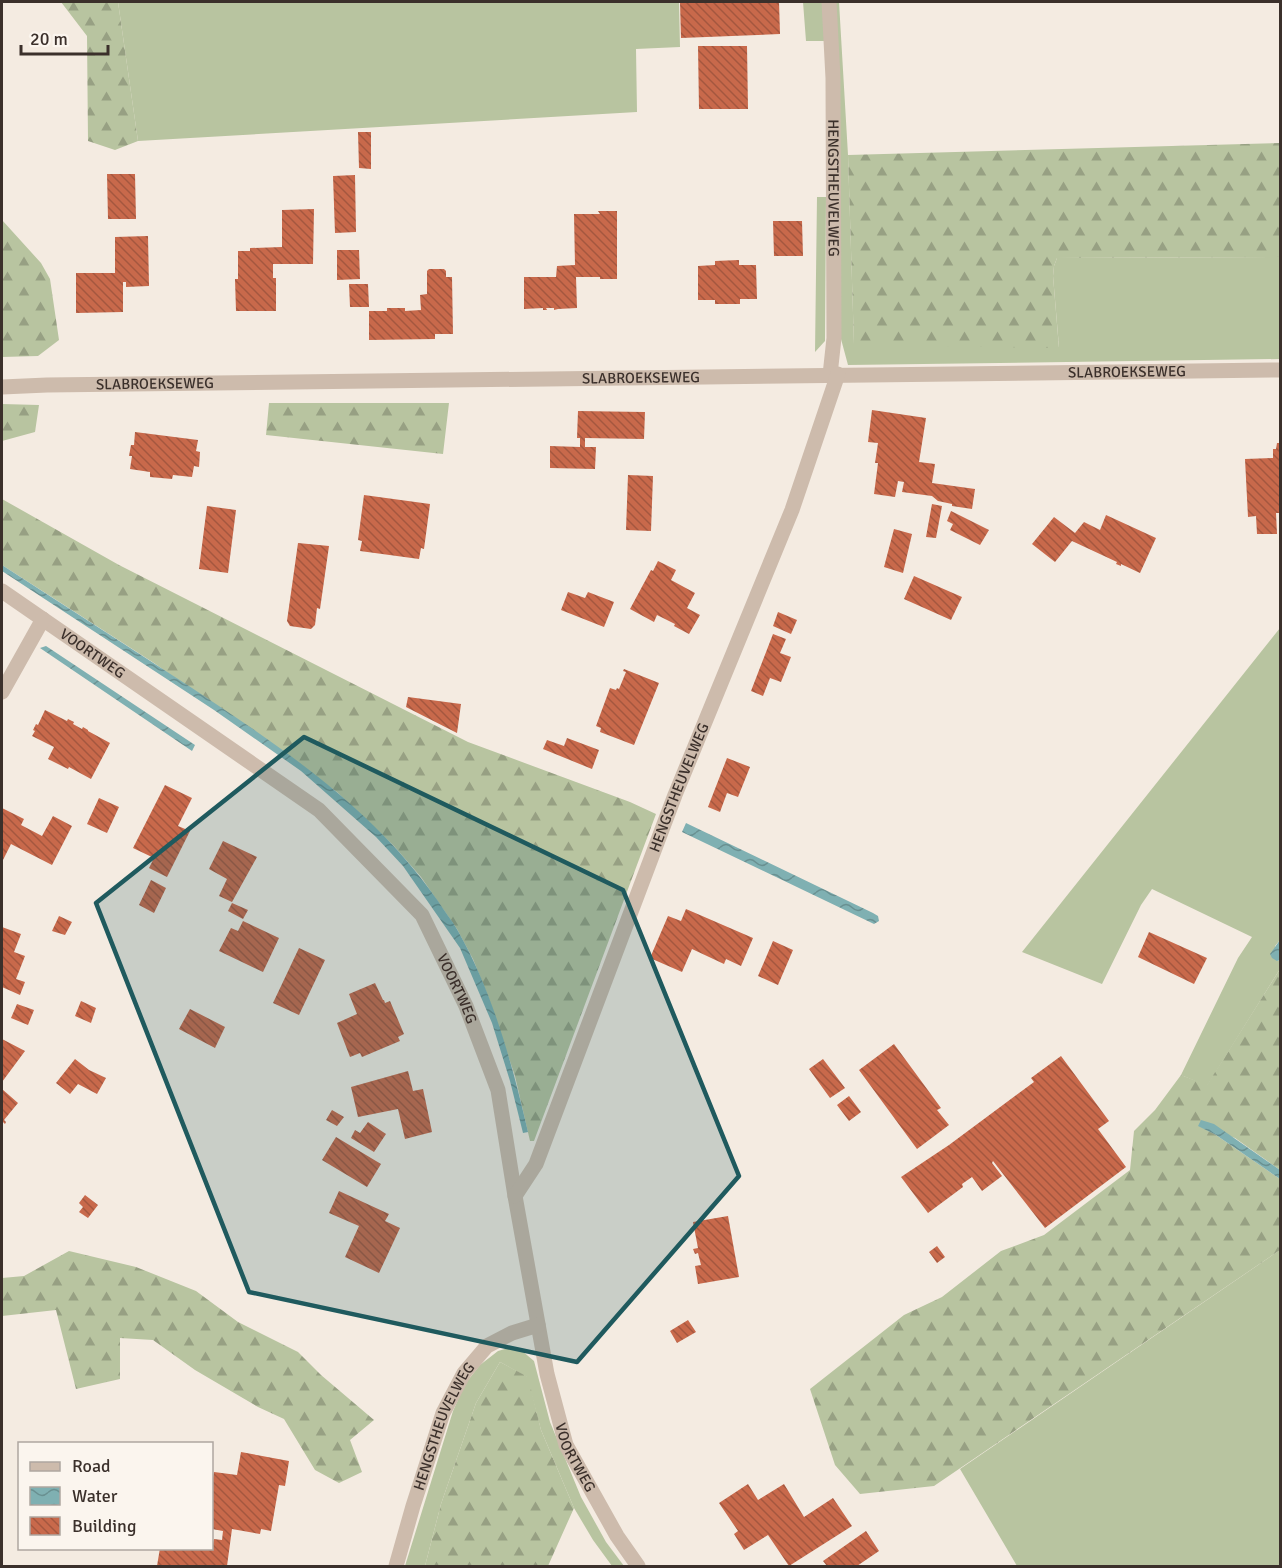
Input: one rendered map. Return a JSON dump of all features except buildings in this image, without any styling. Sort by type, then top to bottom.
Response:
[{"type":"street","name":"HENGSTHEUVELWEG","points":[[514,1196],[536,1164],[675,795],[792,510],[834,374],[833,78],[829,2]]},
{"type":"street","name":"SLABROEKSEWEG","points":[[2,387],[834,374],[1281,370]]},
{"type":"street","name":"VOORTWEG","points":[[2,591],[319,810],[422,915],[466,1006],[498,1090],[514,1196],[547,1374],[566,1445],[617,1536],[638,1566]]},
{"type":"street","points":[[2,692],[43,619]]},
{"type":"street","name":"HENGSTHEUVELWEG","points":[[396,1566],[443,1413],[464,1373],[487,1346],[512,1333],[538,1325]]},
{"type":"highlighted area","points":[[304,737],[623,890],[739,1176],[577,1362],[249,1292],[96,903]]},
{"type":"green space","points":[[61,2],[118,2],[138,141],[115,150],[88,141],[87,36]]},
{"type":"green space","points":[[118,2],[679,2],[680,47],[636,49],[637,112],[138,141]]},
{"type":"green space","points":[[803,2],[823,2],[826,41],[806,41]]},
{"type":"green space","points":[[835,2],[839,2],[848,155],[854,344],[1059,347],[1053,276],[1057,258],[1280,257],[1280,359],[848,365],[841,339]]},
{"type":"green space","points":[[1280,143],[1280,257],[1057,258],[1053,276],[1059,348],[854,345],[848,155]]},
{"type":"green space","points":[[817,197],[826,197],[825,341],[815,352]]},
{"type":"green space","points":[[2,220],[41,263],[50,279],[59,340],[38,356],[2,357]]},
{"type":"green space","points":[[269,403],[449,403],[443,454],[266,435]]},
{"type":"green space","points":[[2,404],[39,405],[35,432],[2,441]]},
{"type":"green space","points":[[2,499],[119,565],[468,742],[630,802],[656,814],[534,1141],[530,1141],[515,1076],[473,959],[457,929],[421,877],[394,846],[337,792],[154,663],[2,565]]},
{"type":"green space","points":[[1280,628],[1280,940],[1275,946],[1277,961],[1280,960],[1280,969],[1207,1086],[1181,1075],[1238,958],[1252,937],[1152,889],[1141,905],[1102,984],[1022,952]]},
{"type":"green space","points":[[1280,969],[1280,1170],[1235,1138],[1198,1125],[1280,1179],[1280,1250],[934,1486],[860,1494],[835,1465],[810,1389],[904,1315],[942,1297],[1001,1251],[1044,1235],[1130,1170],[1134,1131],[1155,1110],[1181,1075],[1207,1085]]},
{"type":"green space","points":[[1280,1250],[1280,1566],[1017,1566],[960,1469]]},
{"type":"green space","points":[[69,1251],[136,1267],[196,1291],[238,1322],[298,1352],[321,1375],[374,1420],[350,1440],[362,1472],[339,1483],[315,1470],[284,1419],[258,1407],[195,1370],[153,1340],[120,1338],[120,1379],[76,1389],[56,1310],[2,1316],[2,1278],[24,1276]]},
{"type":"green space","points":[[512,1347],[521,1350],[534,1361],[550,1422],[581,1497],[606,1542],[624,1566],[612,1566],[574,1508],[541,1430],[527,1377],[500,1362],[476,1403],[441,1504],[425,1566],[405,1566],[453,1411],[465,1384],[480,1365],[498,1351]]},
{"type":"green space","points":[[500,1362],[528,1377],[541,1430],[574,1508],[548,1566],[425,1566],[441,1504],[476,1403]]},
{"type":"water","points":[[2,565],[260,734],[326,783],[386,837],[438,901],[456,927],[470,955],[500,1029],[528,1132],[523,1133],[492,1023],[460,948],[403,866],[376,837],[301,771],[214,710],[2,571]]},
{"type":"water","points":[[46,646],[195,745],[192,751],[40,648]]},
{"type":"water","points":[[686,823],[873,913],[878,916],[879,921],[874,924],[682,832]]},
{"type":"water","points":[[1280,940],[1280,960],[1277,961],[1270,954]]},
{"type":"water","points":[[1201,1120],[1214,1124],[1280,1170],[1280,1179],[1216,1135],[1198,1126]]}]
